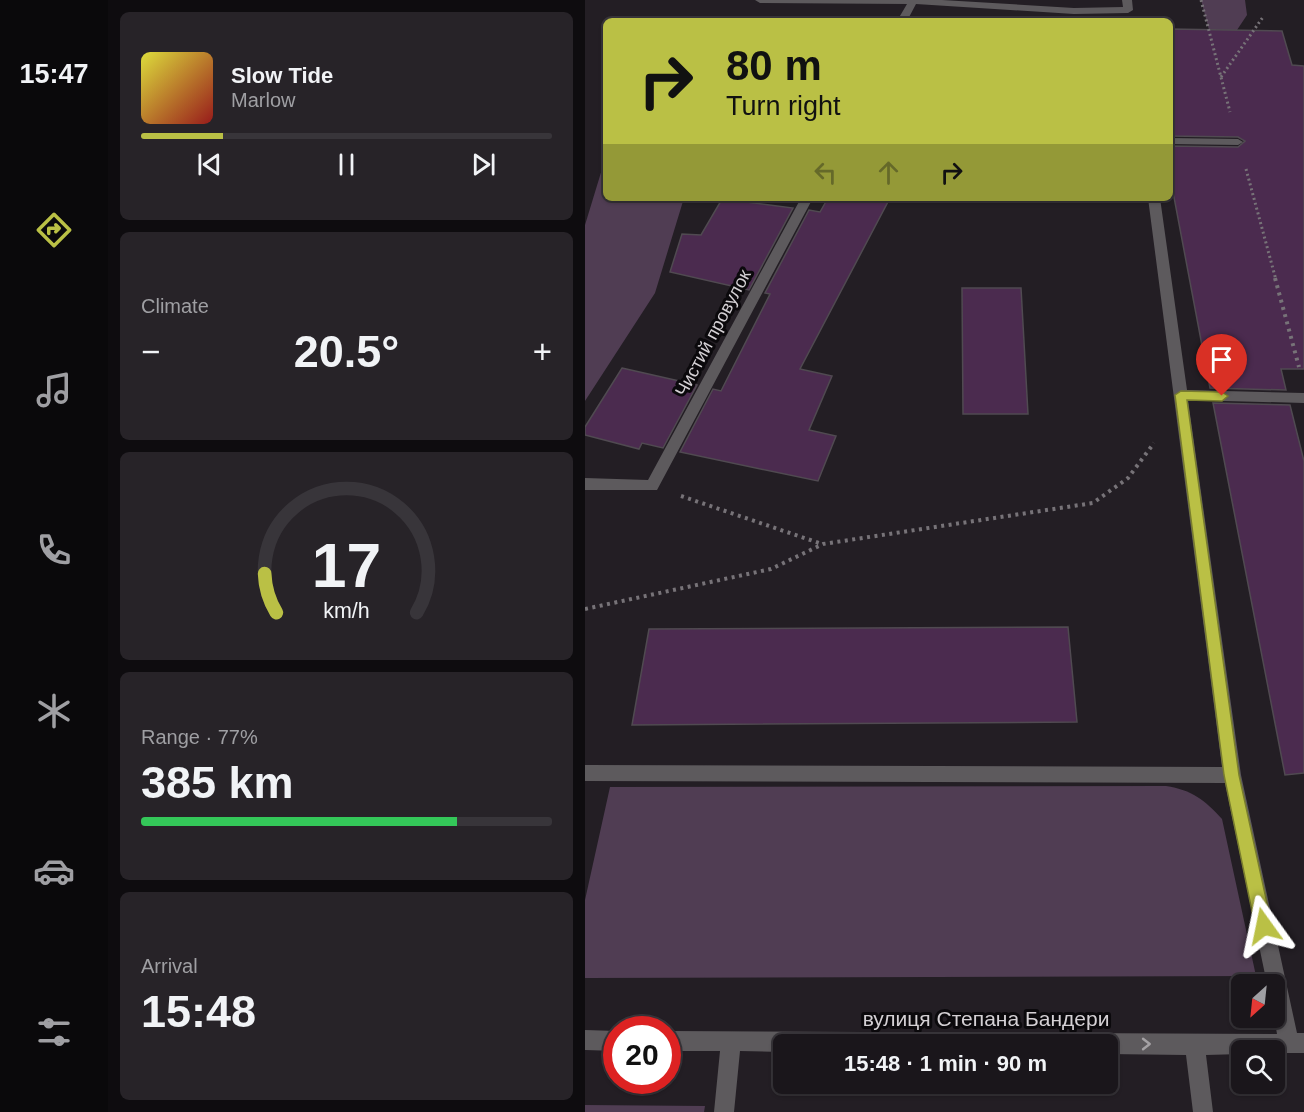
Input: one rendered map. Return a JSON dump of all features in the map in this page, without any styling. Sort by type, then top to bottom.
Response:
[{"type":"street","points":[[760,0],[913,1],[1074,11],[1127,5]]},
{"type":"street","points":[[904,18],[913,1]]},
{"type":"street","points":[[1173,141],[1238,142]]},
{"type":"street","name":"Чистий провулок","points":[[652,486],[805,201]]},
{"type":"street","points":[[1154,201],[1232,775],[1296,1042]]},
{"type":"street","points":[[1181,395],[1304,398]]},
{"type":"street","points":[[585,484],[652,486]]},
{"type":"street","points":[[585,773],[1232,775]]},
{"type":"street","points":[[585,1041],[603,1041]]},
{"type":"street","name":"вулиця Степана Бандери","points":[[681,1041],[1195,1045],[1296,1042]]},
{"type":"street","points":[[724,1112],[731,1041]]},
{"type":"street","points":[[1195,1045],[1203,1112]]},
{"type":"path","points":[[1201,0],[1301,373]]},
{"type":"path","points":[[1221,77],[1263,17]]},
{"type":"path","points":[[585,609],[771,569],[823,544],[1093,503],[1108,496],[1123,484],[1145,459],[1181,395]]},
{"type":"path","points":[[652,486],[823,544]]},
{"type":"shaded area","points":[[1201,0],[1245,0],[1247,15],[1217,60]]},
{"type":"shaded area","points":[[603,166],[603,201],[683,201],[655,293],[585,401],[585,225]]},
{"type":"shaded area","points":[[1166,786],[1183,790],[1210,806],[1222,819],[1256,974],[1231,974],[1231,976],[585,978],[585,900],[610,787]]},
{"type":"shaded area","points":[[585,1105],[705,1106],[704,1112],[585,1112]]},
{"type":"building","points":[[1173,29],[1282,31],[1292,65],[1304,66],[1304,369],[1281,369],[1286,390],[1210,388],[1173,192],[1173,146],[1238,147],[1245,141],[1238,137],[1173,136]]},
{"type":"building","points":[[721,201],[793,208],[749,290],[670,272],[682,234],[701,235]]},
{"type":"building","points":[[826,201],[888,201],[800,369],[832,376],[809,430],[836,436],[818,481],[680,452],[713,389],[721,391],[770,294],[765,293],[809,210],[820,212]]},
{"type":"building","points":[[962,288],[1021,288],[1028,414],[963,414]]},
{"type":"building","points":[[622,368],[697,385],[663,448],[642,443],[639,449],[585,435],[585,427]]},
{"type":"building","points":[[1213,403],[1290,405],[1304,461],[1304,773],[1285,775]]},
{"type":"building","points":[[1068,627],[1077,722],[632,725],[649,629]]},
{"type":"route","points":[[1222,396],[1181,395],[1232,775],[1264,926]]}]
